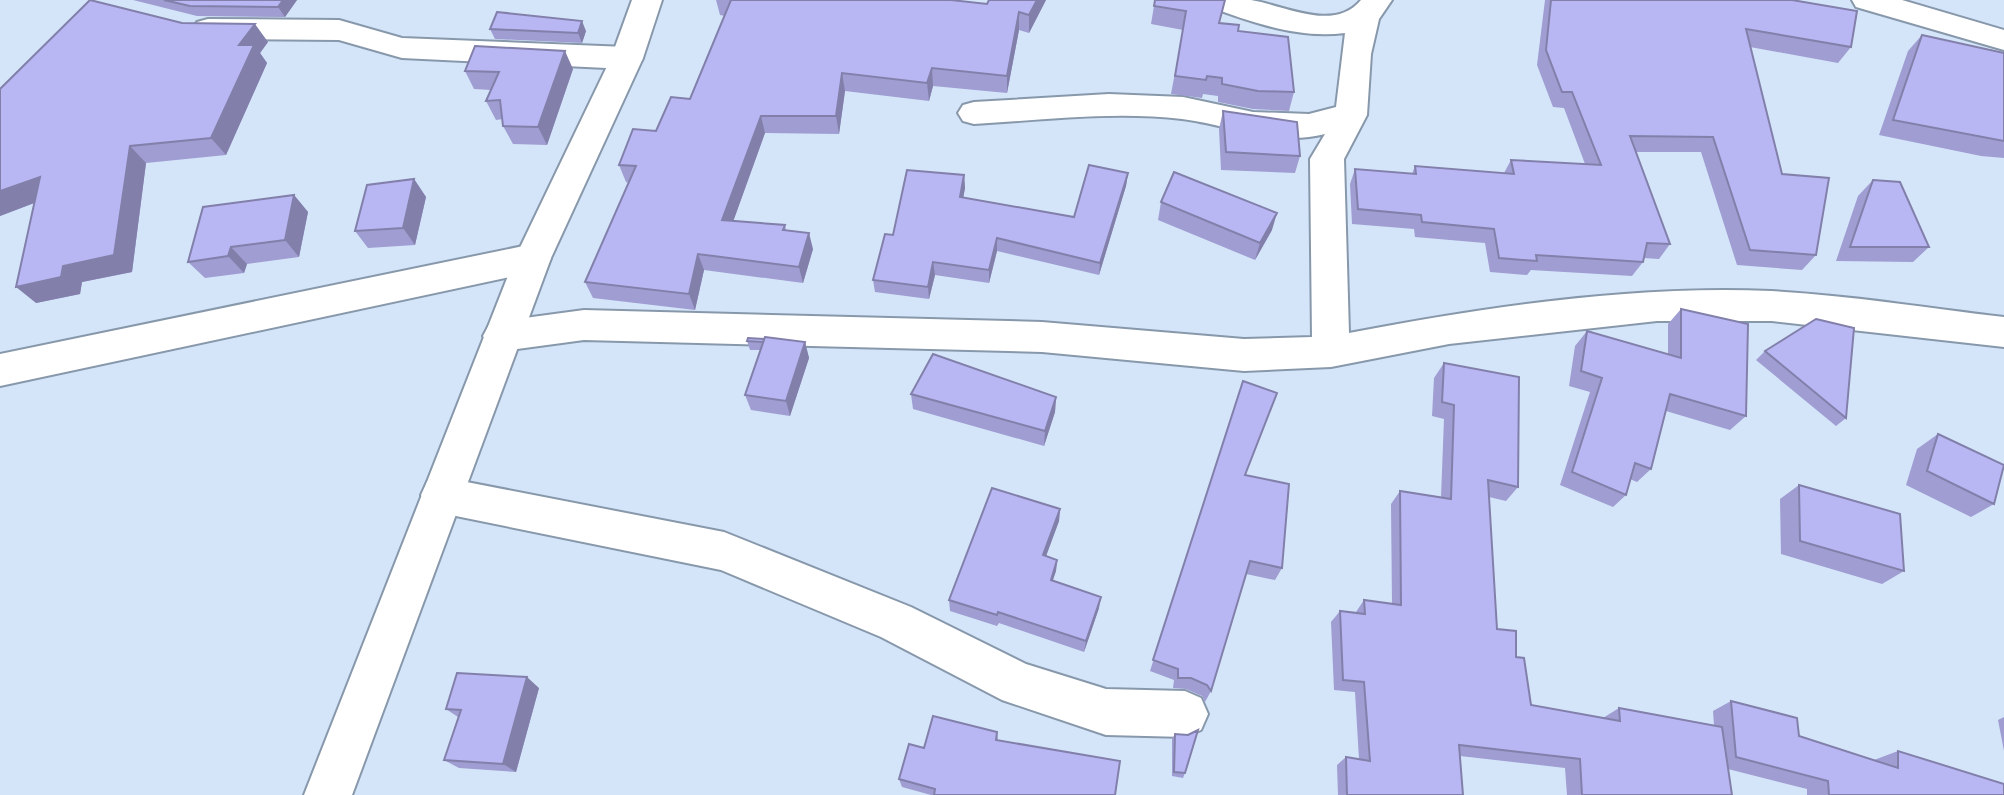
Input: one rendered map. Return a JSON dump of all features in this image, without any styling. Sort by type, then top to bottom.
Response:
[{"type":"street","points":[[328,795],[533,258],[627,58],[647,0]]},
{"type":"street","points":[[1220,0],[1253,12],[1333,26],[1370,8]]},
{"type":"street","points":[[1867,0],[2004,40]]},
{"type":"street","points":[[1331,352],[1327,159],[1351,115],[1356,54],[1370,8]]},
{"type":"street","points":[[183,26],[197,29],[339,30],[402,48],[627,58]]},
{"type":"street","points":[[974,113],[1109,106],[1171,108],[1253,124],[1310,126],[1351,115]]},
{"type":"street","points":[[0,370],[533,258]]},
{"type":"street","points":[[502,336],[584,325],[1042,337],[1244,355],[1331,352],[1449,329],[1657,306],[1772,306],[2004,332]]},
{"type":"street","points":[[441,495],[724,551],[896,622],[1018,684],[1106,712],[1185,714]]},
{"type":"building","points":[[90,0],[182,23],[255,24],[239,45],[254,45],[211,138],[130,146],[114,255],[63,266],[61,277],[16,287],[40,177],[0,191],[0,89]]},
{"type":"building","points":[[164,0],[283,0],[278,7],[190,6]]},
{"type":"building","points":[[731,0],[951,0],[987,4],[989,0],[1037,0],[1029,15],[1019,12],[1007,76],[932,68],[927,83],[842,73],[836,116],[761,116],[722,220],[785,225],[783,230],[809,233],[799,267],[698,254],[689,294],[585,282],[636,166],[619,165],[633,129],[656,131],[671,97],[690,99]]},
{"type":"building","points":[[1155,0],[1225,0],[1219,23],[1239,25],[1238,31],[1288,37],[1294,92],[1258,91],[1222,84],[1222,78],[1207,76],[1206,80],[1175,76],[1186,11],[1154,6]]},
{"type":"building","points":[[1551,0],[1792,0],[1857,11],[1851,47],[1746,29],[1782,174],[1829,178],[1816,255],[1750,250],[1713,137],[1630,136],[1670,244],[1647,243],[1643,262],[1536,255],[1537,261],[1499,258],[1494,229],[1422,222],[1421,215],[1358,209],[1355,169],[1416,174],[1415,166],[1514,174],[1511,160],[1601,165],[1572,92],[1562,92],[1546,50]]},
{"type":"building","points":[[497,12],[582,21],[578,33],[490,29]]},
{"type":"building","points":[[1922,35],[2004,53],[2004,141],[1893,120]]},
{"type":"building","points":[[475,46],[565,51],[538,127],[503,126],[500,100],[486,101],[499,72],[465,71]]},
{"type":"building","points":[[1223,111],[1297,122],[1300,156],[1226,152]]},
{"type":"building","points":[[1089,165],[1128,173],[1100,263],[997,238],[989,270],[933,262],[928,287],[873,280],[885,234],[893,235],[907,170],[964,175],[960,197],[1074,217]]},
{"type":"building","points":[[1174,172],[1277,213],[1260,243],[1161,202]]},
{"type":"building","points":[[414,179],[403,228],[355,231],[367,185]]},
{"type":"building","points":[[1873,180],[1900,182],[1929,247],[1850,247]]},
{"type":"building","points":[[294,195],[285,240],[231,247],[228,256],[188,262],[203,207]]},
{"type":"building","points":[[1681,309],[1748,324],[1746,416],[1670,394],[1651,469],[1635,463],[1626,495],[1572,472],[1602,378],[1581,371],[1587,331],[1681,358]]},
{"type":"building","points":[[1816,319],[1854,328],[1846,418],[1765,351]]},
{"type":"building","points":[[765,337],[805,342],[786,401],[745,395]]},
{"type":"building","points":[[748,338],[764,339],[763,342],[747,341]]},
{"type":"building","points":[[933,354],[1056,397],[1045,431],[911,394]]},
{"type":"building","points":[[1444,363],[1519,377],[1518,487],[1488,480],[1497,629],[1516,631],[1516,657],[1524,658],[1531,705],[1620,721],[1619,708],[1722,727],[1732,795],[1582,795],[1580,759],[1459,745],[1463,795],[1347,795],[1346,757],[1370,761],[1364,682],[1343,680],[1340,611],[1365,614],[1364,600],[1401,605],[1400,491],[1451,499],[1454,405],[1442,402]]},
{"type":"building","points":[[1243,381],[1277,393],[1245,475],[1289,484],[1282,568],[1250,561],[1211,691],[1207,685],[1191,678],[1178,678],[1178,669],[1153,660]]},
{"type":"building","points":[[1938,434],[2004,465],[1994,504],[1927,471]]},
{"type":"building","points":[[1799,485],[1900,514],[1904,571],[1800,541]]},
{"type":"building","points":[[992,488],[1060,509],[1043,555],[1057,560],[1051,580],[1101,597],[1086,641],[998,612],[997,615],[949,600]]},
{"type":"building","points":[[457,673],[527,677],[503,764],[444,760],[461,710],[446,709]]},
{"type":"building","points":[[1731,701],[1797,718],[1799,736],[1898,768],[1898,751],[2004,784],[2004,795],[1829,795],[1828,781],[1736,757]]},
{"type":"building","points":[[933,716],[997,732],[996,740],[1120,761],[1115,795],[934,795],[935,789],[899,779],[909,744],[924,748]]},
{"type":"building","points":[[1198,730],[1185,773],[1174,772],[1175,734],[1188,735]]}]
